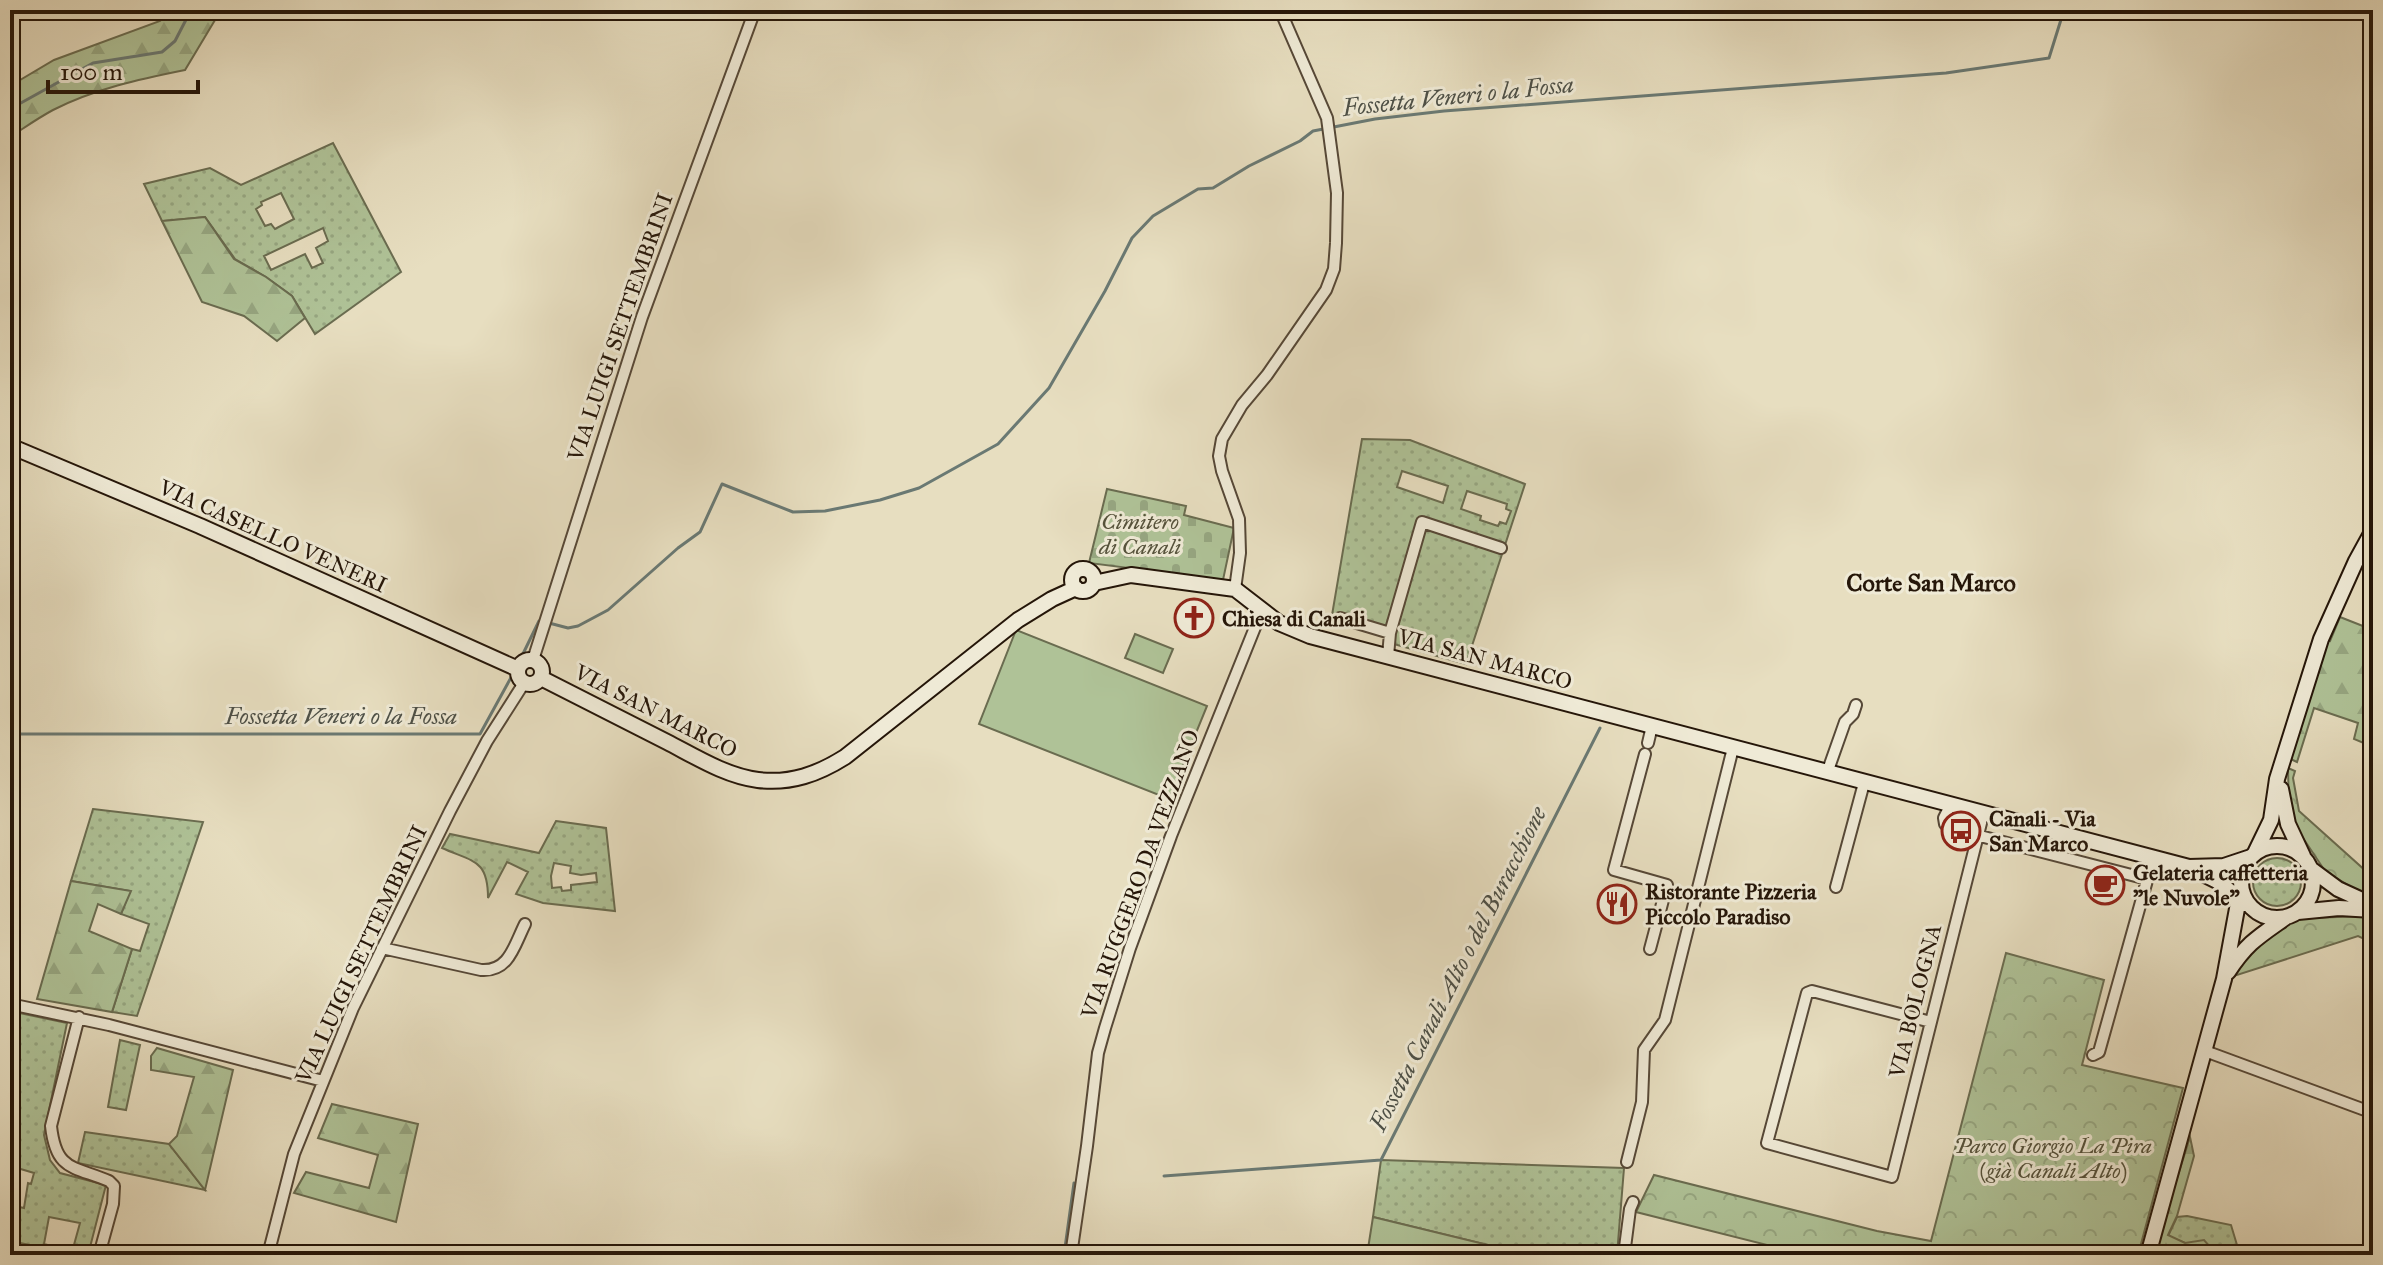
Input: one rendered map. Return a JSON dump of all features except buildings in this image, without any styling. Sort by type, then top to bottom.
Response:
[{"type":"street","name":"VIA LUIGI SETTEMBRINI","points":[[533,660],[642,317],[755,10]]},
{"type":"street","points":[[1235,589],[1240,553],[1239,519],[1222,471],[1219,456],[1222,439],[1242,405],[1267,375],[1326,290],[1334,269],[1337,193],[1327,118],[1280,10]]},
{"type":"street","name":"VIA CASELLO VENERI","points":[[10,446],[200,526],[516,668]]},
{"type":"street","points":[[1388,656],[1390,633],[1422,522],[1501,548]]},
{"type":"street","points":[[2148,1255],[2224,979],[2244,898],[2243,871],[2271,820],[2275,788],[2321,639],[2373,530]]},
{"type":"street","name":"VIA SAN MARCO","points":[[541,678],[722,770],[757,780],[790,780],[826,769],[845,757],[986,644],[1074,584],[1086,590],[1092,577],[1112,572],[1235,589],[1297,632],[2189,867],[2244,898]]},
{"type":"street","name":"VIA RUGGERO DA VEZZANO","points":[[1071,1255],[1098,1053],[1105,1028],[1171,836],[1262,610]]},
{"type":"street","points":[[1340,618],[1390,633]]},
{"type":"street","points":[[533,660],[541,667],[541,678],[536,683],[524,683],[518,677],[516,668],[522,662],[533,660]]},
{"type":"street","name":"VIA LUIGI SETTEMBRINI","points":[[268,1255],[294,1154],[353,1008],[487,741],[524,683]]},
{"type":"street","points":[[1827,773],[1845,722],[1856,705]]},
{"type":"street","points":[[1650,949],[1667,885],[1614,870],[1652,726]]},
{"type":"street","points":[[1627,1162],[1642,1102],[1644,1050],[1665,1020],[1733,748]]},
{"type":"street","points":[[2224,979],[2250,942],[2305,906],[2313,888],[2308,864],[2285,815],[2280,771]]},
{"type":"street","points":[[1836,887],[1864,783]]},
{"type":"street","points":[[1950,806],[1944,818],[1947,826],[2147,879]]},
{"type":"street","name":"VIA BOLOGNA","points":[[1931,1022],[1812,991],[1807,993],[1767,1143],[1892,1177],[1978,836],[1983,815]]},
{"type":"street","points":[[2253,855],[2268,847],[2281,846],[2295,851],[2338,889],[2373,907]]},
{"type":"street","name":"VIA SAN MARCO","points":[[2189,867],[2224,866],[2253,855]]},
{"type":"street","points":[[2093,1055],[2099,1052],[2153,859]]},
{"type":"street","points":[[2244,898],[2267,917],[2373,907]]},
{"type":"street","points":[[382,948],[492,970],[505,963],[525,924]]},
{"type":"street","points":[[10,1004],[79,1017],[323,1081]]},
{"type":"street","points":[[79,1017],[51,1126],[53,1143],[69,1167],[109,1181],[114,1186],[113,1204],[99,1255]]},
{"type":"street","points":[[2205,1051],[2373,1113]]},
{"type":"street","points":[[1624,1255],[1633,1202]]},
{"type":"green space","points":[[170,10],[221,10],[185,70],[85,96],[53,110],[10,137],[10,86],[54,60],[160,21]]},
{"type":"green space","points":[[333,143],[401,272],[315,334],[292,296],[235,259],[205,217],[162,221],[144,184],[210,168],[241,185]],"holes":[[[281,193],[294,219],[275,229],[271,224],[265,226],[256,209],[262,205],[261,202]],[[323,228],[328,241],[316,248],[323,263],[312,268],[305,254],[271,270],[264,256]]]},
{"type":"green space","points":[[205,217],[234,259],[292,296],[305,318],[277,341],[244,316],[202,302],[162,221]]},
{"type":"green space","points":[[1362,439],[1410,440],[1525,484],[1466,664],[1390,643],[1389,632],[1332,615]],"holes":[[[1402,471],[1448,486],[1443,503],[1397,487]],[[1467,491],[1507,504],[1506,509],[1511,511],[1506,524],[1500,522],[1498,526],[1461,509]]]},
{"type":"green space","name":"Cimitero di Canali","points":[[1107,489],[1186,506],[1184,515],[1234,528],[1223,580],[1089,563]]},
{"type":"green space","points":[[2340,617],[2373,630],[2373,747],[2354,739],[2358,723],[2314,708],[2297,762],[2284,756],[2321,639],[2330,641]]},
{"type":"green space","points":[[1016,630],[1207,706],[1169,799],[979,724]]},
{"type":"green space","points":[[1135,634],[1173,649],[1163,673],[1125,658]]},
{"type":"green space","points":[[2288,768],[2295,771],[2293,778],[2299,811],[2373,874],[2373,895],[2356,890],[2325,871],[2289,812]]},
{"type":"green space","points":[[93,809],[203,822],[137,1016],[112,1012],[132,949],[140,951],[149,924],[121,914],[130,891],[71,881]]},
{"type":"green space","points":[[556,821],[606,828],[615,911],[543,903],[516,894],[528,872],[507,862],[488,898],[482,869],[442,848],[450,834],[539,853]],"holes":[[[554,863],[571,866],[570,873],[596,873],[597,882],[571,885],[571,890],[552,888]]]},
{"type":"green space","points":[[2277,858],[2286,859],[2294,865],[2300,873],[2300,891],[2294,899],[2286,905],[2277,906],[2268,905],[2260,899],[2254,891],[2253,882],[2254,873],[2260,865],[2268,859]]},
{"type":"green space","points":[[71,881],[131,891],[121,914],[98,904],[89,931],[132,949],[112,1012],[37,999]]},
{"type":"green space","points":[[2362,916],[2373,919],[2373,943],[2358,936],[2234,976],[2242,955],[2288,919]]},
{"type":"green space","name":"Parco Giorgio La Pira (già Canali Alto)","points":[[2006,953],[2104,980],[2082,1065],[2183,1088],[2138,1255],[1991,1255],[1978,1252],[1977,1255],[1807,1255],[1636,1212],[1654,1175],[1877,1231],[1931,1241]]},
{"type":"green space","points":[[10,1011],[67,1023],[44,1135],[50,1160],[60,1173],[106,1185],[88,1255],[20,1243],[16,1255],[10,1255],[10,1205],[24,1208],[28,1183],[31,1184],[34,1173],[14,1167],[10,1182]],"holes":[[[49,1217],[80,1223],[72,1252],[44,1244]]]},
{"type":"green space","points":[[120,1040],[140,1045],[126,1110],[108,1107]]},
{"type":"green space","points":[[157,1048],[233,1070],[205,1190],[169,1144],[177,1136],[194,1077],[151,1070],[151,1056]]},
{"type":"green space","points":[[332,1104],[418,1124],[396,1222],[294,1193],[306,1172],[369,1188],[378,1155],[318,1138]]},
{"type":"green space","points":[[85,1132],[169,1144],[205,1190],[78,1163]]},
{"type":"green space","points":[[2190,1137],[2194,1156],[2177,1216],[2168,1235],[2185,1243],[2204,1240],[2212,1249],[2203,1255],[2153,1255]]},
{"type":"green space","points":[[1381,1160],[1624,1168],[1617,1255],[1529,1255],[1373,1217]]},
{"type":"green space","points":[[2187,1216],[2231,1225],[2240,1255],[2203,1255],[2212,1249],[2168,1236],[2177,1217]]},
{"type":"green space","points":[[1373,1217],[1529,1255],[1367,1255]]},
{"type":"waterway","points":[[10,109],[93,63],[162,52],[175,41],[191,10]]},
{"type":"waterway","name":"Fossetta Veneri o la Fossa","points":[[549,623],[568,628],[578,626],[608,610],[700,532],[722,484],[793,512],[825,511],[919,488],[998,444],[1049,388],[1132,238],[1153,216],[1198,189],[1213,188],[1313,131],[1375,119],[1444,111],[1946,73],[2049,58],[2064,10]]},
{"type":"waterway","name":"Fossetta Veneri o la Fossa","points":[[519,662],[539,621],[542,622]]},
{"type":"waterway","name":"Fossetta Veneri o la Fossa","points":[[10,734],[480,734],[514,672]]},
{"type":"waterway","name":"Fossetta Canali Alto o del Buracchione","points":[[1164,1176],[1381,1160],[1600,728]]},
{"type":"waterway","name":"Fossetta Canali Alto o del Buracchione","points":[[1064,1255],[1074,1183]]},
{"type":"place","name":"Chiesa di Canali","points":[[1194,618]]},
{"type":"place","name":"Canali - Via San Marco","points":[[1961,831]]},
{"type":"place","name":"Gelateria caffetteria \"le Nuvole\"","points":[[2105,885]]},
{"type":"place","name":"Ristorante Pizzeria Piccolo Paradiso","points":[[1617,904]]},
{"type":"district","name":"Corte San Marco","points":[[1931,583]]}]
